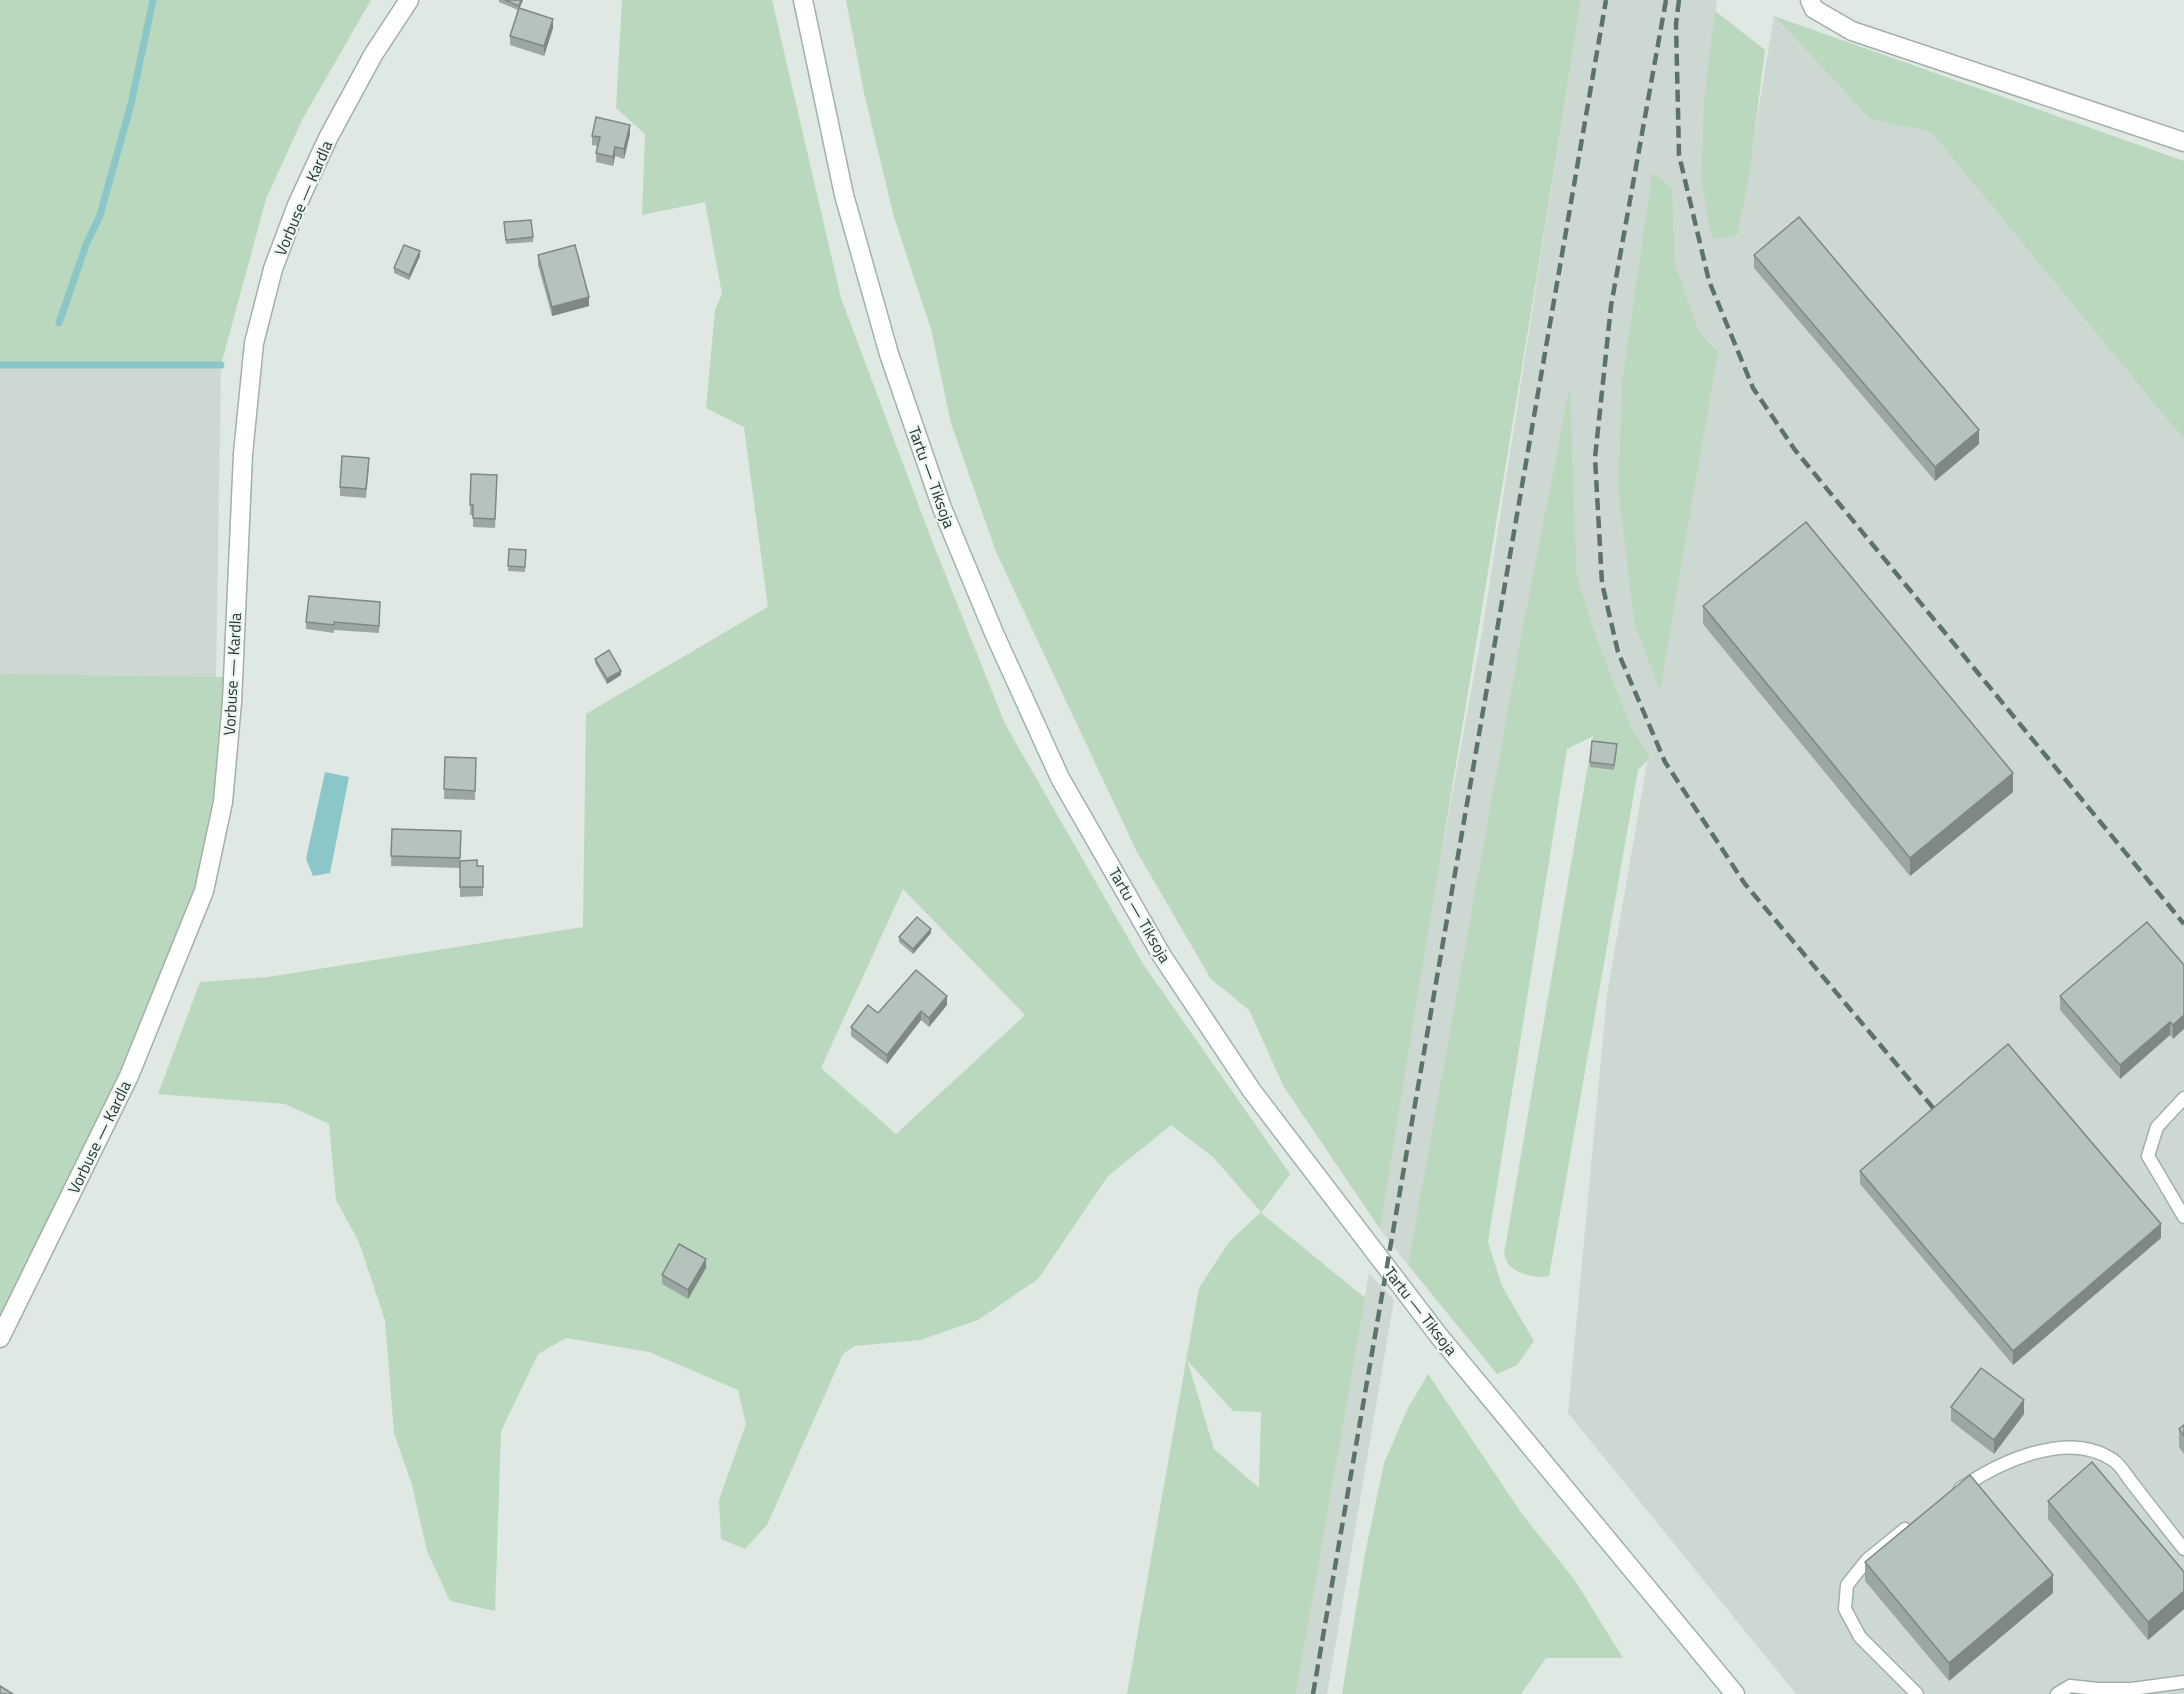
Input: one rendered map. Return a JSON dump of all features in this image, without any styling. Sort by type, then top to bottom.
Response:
[{"type":"main road","name":"Vorbuse — Kardla","points":[[0,1338],[129,1076],[204,891],[224,791],[232,702],[243,454],[254,343],[273,268],[297,205],[328,138],[373,56],[409,0]]},
{"type":"main road","name":"Tartu — Tiksoja","points":[[803,0],[844,195],[889,354],[942,508],[994,633],[1060,778],[1162,956],[1252,1091],[1439,1336],[1735,1694]]},
{"type":"main road","points":[[1810,0],[1814,9],[1852,31],[2184,142]]},
{"type":"lane","points":[[2184,1098],[2157,1127],[2148,1156],[2184,1217]]},
{"type":"lane","points":[[1950,1495],[1979,1476],[2016,1458],[2059,1448],[2094,1450],[2115,1461],[2184,1549]]},
{"type":"lane","points":[[1912,1523],[1867,1560],[1847,1584],[1845,1610],[1860,1637],[1917,1694]]},
{"type":"lane","points":[[2057,1694],[2070,1686],[2132,1689],[2184,1682]]},
{"type":"shaded area","points":[[1581,0],[1717,0],[1704,98],[1701,181],[1712,238],[1738,235],[1774,16],[1870,119],[1931,132],[2184,440],[2184,1694],[1796,1694],[1568,1413],[1607,995],[1648,757],[1632,729],[1597,639],[1577,577],[1570,388],[1408,1265],[1380,1229],[1426,937],[1482,632]],"holes":[[[1652,174],[1672,187],[1675,263],[1698,330],[1718,350],[1660,690],[1634,623],[1618,489],[1622,380]]]},
{"type":"shaded area","points":[[0,365],[221,365],[216,677],[0,674]]},
{"type":"shaded area","points":[[1369,1273],[1394,1300],[1327,1694],[1296,1694]]},
{"type":"green space","points":[[0,0],[371,0],[303,118],[266,199],[221,365],[0,365]]},
{"type":"green space","points":[[622,0],[772,0],[841,298],[930,536],[1005,724],[1143,964],[1290,1174],[1261,1213],[1365,1298],[1296,1694],[1127,1694],[1199,1288],[1229,1242],[1261,1212],[1213,1157],[1171,1125],[1108,1176],[1038,1279],[978,1320],[920,1340],[854,1346],[843,1354],[767,1525],[745,1549],[721,1539],[719,1500],[746,1424],[738,1390],[649,1352],[566,1338],[538,1354],[501,1431],[495,1611],[450,1601],[427,1551],[412,1485],[394,1433],[385,1320],[359,1242],[336,1200],[329,1124],[285,1104],[158,1094],[200,982],[268,977],[583,927],[586,714],[768,607],[744,427],[706,408],[715,310],[722,294],[705,202],[642,215],[645,134],[616,108]],"holes":[[[903,889],[1025,1015],[896,1134],[821,1068]],[[1187,1360],[1233,1411],[1261,1412],[1259,1488],[1214,1449]]]},
{"type":"green space","points":[[846,0],[1581,0],[1380,1229],[1284,1087],[1249,1010],[1211,979],[1137,852],[996,552],[951,423],[931,329],[894,217],[864,93]]},
{"type":"green space","points":[[1715,11],[1765,50],[1750,168],[1738,235],[1712,239],[1701,181],[1704,98]]},
{"type":"green space","points":[[1774,16],[2184,161],[2184,440],[1931,132],[1870,119]]},
{"type":"green space","points":[[1652,173],[1672,187],[1675,263],[1698,330],[1718,351],[1660,691],[1634,623],[1618,489],[1622,380]]},
{"type":"green space","points":[[1570,385],[1577,577],[1597,639],[1632,729],[1650,758],[1638,770],[1549,1276],[1534,1276],[1511,1267],[1504,1254],[1593,736],[1567,749],[1488,1242],[1502,1286],[1534,1341],[1517,1365],[1497,1374],[1408,1265],[1520,643]]},
{"type":"green space","points":[[0,674],[233,677],[204,891],[0,1338]]},
{"type":"green space","points":[[1428,1374],[1522,1514],[1574,1579],[1623,1658],[1546,1658],[1521,1694],[1342,1694],[1365,1554],[1384,1463],[1408,1408]]},
{"type":"water","points":[[325,772],[349,777],[330,873],[313,876],[306,859]]},
{"type":"building","points":[[505,0],[521,0],[519,6]]},
{"type":"building","points":[[519,8],[553,19],[544,46],[510,36]]},
{"type":"building","points":[[596,117],[630,125],[624,149],[615,147],[613,157],[596,153],[600,137],[592,136]]},
{"type":"building","points":[[1799,217],[1979,430],[1935,467],[1754,255]]},
{"type":"building","points":[[531,220],[533,237],[506,240],[504,222]]},
{"type":"building","points":[[404,245],[420,251],[409,275],[394,268]]},
{"type":"building","points":[[575,245],[589,297],[552,307],[538,255]]},
{"type":"building","points":[[342,456],[369,458],[366,489],[340,487]]},
{"type":"building","points":[[471,474],[497,475],[495,519],[473,518],[473,505],[470,505]]},
{"type":"building","points":[[1806,522],[2013,773],[1910,858],[1703,606]]},
{"type":"building","points":[[509,549],[526,550],[525,567],[508,566]]},
{"type":"building","points":[[309,596],[380,602],[379,626],[306,622]]},
{"type":"building","points":[[609,650],[621,671],[607,679],[595,659]]},
{"type":"building","points":[[1592,741],[1617,744],[1614,765],[1590,762]]},
{"type":"building","points":[[445,757],[476,758],[475,791],[444,789]]},
{"type":"building","points":[[392,829],[461,831],[460,858],[391,856]]},
{"type":"building","points":[[477,860],[477,866],[483,866],[483,887],[460,887],[460,861]]},
{"type":"building","points":[[917,917],[931,929],[913,949],[899,937]]},
{"type":"building","points":[[2147,922],[2184,965],[2184,1015],[2173,1025],[2170,1022],[2120,1065],[2060,996]]},
{"type":"building","points":[[916,970],[947,996],[929,1018],[921,1011],[887,1055],[851,1027],[868,1005],[878,1013]]},
{"type":"building","points":[[2008,1044],[2161,1224],[2013,1351],[1860,1171]]},
{"type":"building","points":[[679,1244],[706,1259],[688,1290],[662,1275]]},
{"type":"building","points":[[1981,1368],[2024,1400],[1994,1440],[1951,1407]]},
{"type":"building","points":[[2184,1425],[2184,1436],[2179,1429]]},
{"type":"building","points":[[2092,1462],[2184,1572],[2184,1591],[2148,1622],[2048,1501]]},
{"type":"building","points":[[1970,1475],[2053,1575],[1949,1663],[1865,1562]]},
{"type":"building","points":[[0,1686],[13,1694],[0,1694]]},
{"type":"waterway","points":[[59,323],[86,245],[100,215],[131,104],[153,0]]},
{"type":"waterway","points":[[0,365],[221,365]]},
{"type":"railway","points":[[1313,1694],[1606,0]]},
{"type":"railway","points":[[1666,0],[1611,306],[1595,458],[1602,583],[1618,652],[1665,762],[1745,884],[1940,1116]]},
{"type":"railway","points":[[1679,0],[1676,24],[1679,155],[1709,281],[1753,388],[1795,450],[2184,924]]}]
